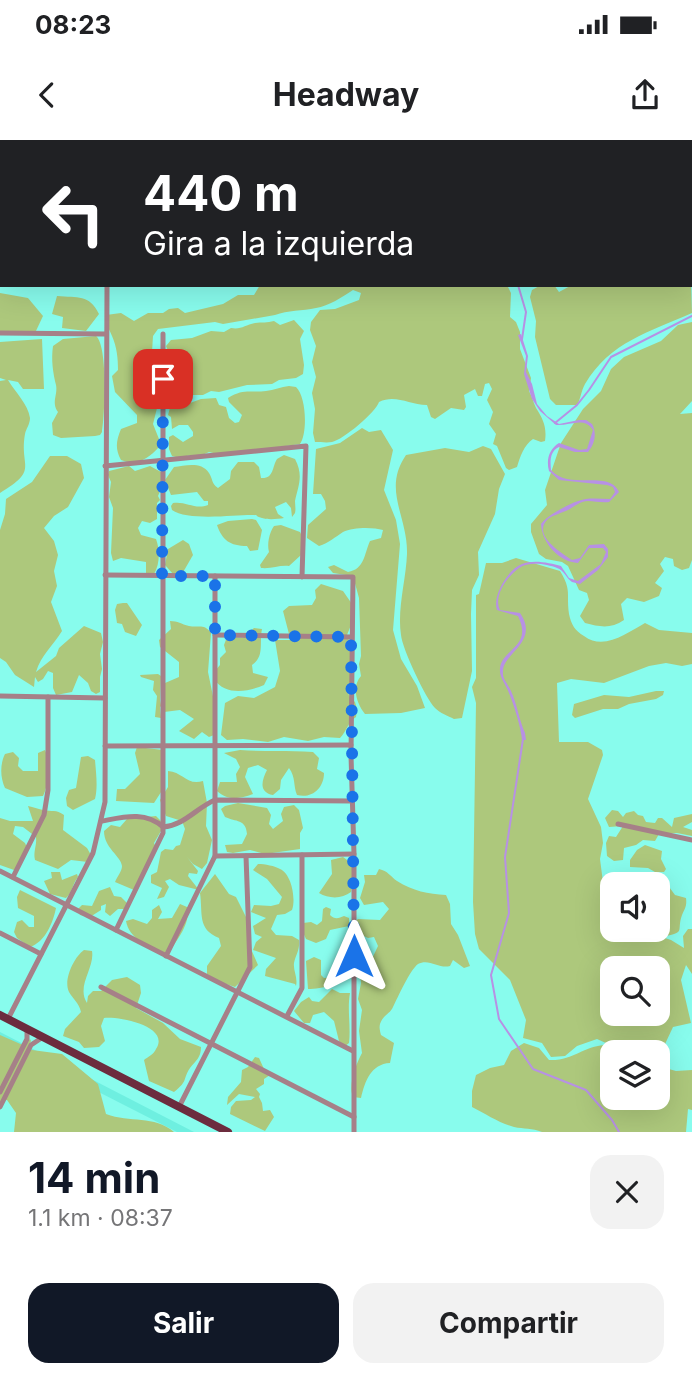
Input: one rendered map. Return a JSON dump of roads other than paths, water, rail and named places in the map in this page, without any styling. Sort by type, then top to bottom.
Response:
[{"type":"main road","points":[[4,1017],[228,1132]]},
{"type":"street","points":[[4,1017],[41,954],[93,853],[102,821],[105,746],[107,287]]},
{"type":"street","points":[[0,333],[106,334]]},
{"type":"street","points":[[116,930],[156,849],[163,827],[163,334]]},
{"type":"street","points":[[105,466],[306,446],[302,577]]},
{"type":"street","points":[[105,575],[352,577],[354,1132]]},
{"type":"street","points":[[166,956],[215,856],[215,576]]},
{"type":"street","points":[[215,635],[351,637]]},
{"type":"street","points":[[0,696],[105,698]]},
{"type":"street","points":[[13,877],[44,815],[48,790],[48,697]]},
{"type":"street","points":[[105,746],[351,745]]},
{"type":"street","points":[[102,821],[149,817],[163,827],[178,824],[202,805],[215,800],[352,800]]},
{"type":"street","points":[[618,824],[692,840]]},
{"type":"street","points":[[215,856],[354,854]]},
{"type":"street","points":[[288,1016],[302,988],[302,855]]},
{"type":"street","points":[[179,1107],[250,967],[246,856]]},
{"type":"street","points":[[0,871],[353,1051]]},
{"type":"street","points":[[0,933],[41,954]]},
{"type":"street","points":[[101,987],[354,1116]]},
{"type":"street","points":[[0,1092],[25,1042],[27,1029]]},
{"type":"street","points":[[0,1107],[31,1045],[43,1037]]},
{"type":"waterway","points":[[519,287],[526,312],[522,339]]},
{"type":"waterway","points":[[555,423],[577,405],[611,357],[692,316]]},
{"type":"waterway","points":[[523,739],[505,857],[509,913],[491,975],[499,1019],[533,1069],[586,1090],[619,1132]]}]
